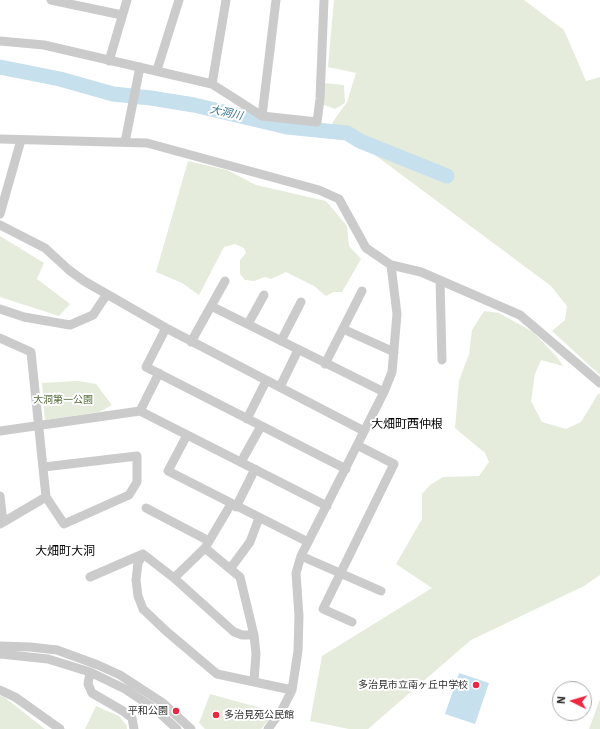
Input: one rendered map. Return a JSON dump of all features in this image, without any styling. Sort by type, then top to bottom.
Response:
[{"type":"street","points":[[51,0],[122,15]]},
{"type":"street","points":[[109,61],[127,0]]},
{"type":"street","points":[[157,70],[179,0]]},
{"type":"street","points":[[212,84],[227,0],[223,0]]},
{"type":"street","points":[[262,116],[276,0]]},
{"type":"street","points":[[0,41],[44,45],[140,68],[157,70],[212,84],[262,116],[317,122],[320,99],[324,0]]},
{"type":"street","points":[[125,142],[140,68]]},
{"type":"street","points":[[0,139],[147,143],[319,190],[338,198],[366,248],[391,265],[421,272],[520,315],[600,382]]},
{"type":"street","points":[[0,214],[21,140]]},
{"type":"street","points":[[0,225],[45,248],[69,270],[106,294],[166,328],[364,431]]},
{"type":"street","points":[[268,729],[284,708],[292,690],[298,652],[300,616],[296,573],[301,556],[346,469],[384,392],[392,372],[397,314],[391,265]]},
{"type":"street","points":[[440,280],[442,360]]},
{"type":"street","points":[[192,342],[225,281]]},
{"type":"street","points":[[325,364],[362,291]]},
{"type":"street","points":[[0,308],[46,322],[70,325],[93,315],[106,294]]},
{"type":"street","points":[[248,324],[264,295]]},
{"type":"street","points":[[281,341],[301,302]]},
{"type":"street","points":[[211,306],[384,392]]},
{"type":"street","points":[[166,328],[146,367],[346,469]]},
{"type":"street","points":[[343,329],[394,352]]},
{"type":"street","points":[[0,338],[30,352],[40,426],[46,497],[64,524],[129,495],[137,482],[137,456],[44,467]]},
{"type":"street","points":[[280,387],[298,350]]},
{"type":"street","points":[[140,411],[159,374]]},
{"type":"street","points":[[247,418],[266,381]]},
{"type":"street","points":[[0,431],[140,411],[327,506]]},
{"type":"street","points":[[241,462],[261,426]]},
{"type":"street","points":[[187,435],[168,471],[308,542]]},
{"type":"street","points":[[352,622],[323,609],[394,464],[357,446]]},
{"type":"street","points":[[174,578],[207,544],[234,505],[255,470]]},
{"type":"street","points":[[0,496],[2,523],[46,497]]},
{"type":"street","points":[[146,508],[207,544],[230,569],[240,577],[254,635],[256,654],[254,681]]},
{"type":"street","points":[[230,569],[250,542],[259,518]]},
{"type":"street","points":[[143,554],[174,578],[234,632],[242,635],[254,635]]},
{"type":"street","points":[[143,554],[138,563],[136,580],[138,596],[143,609],[166,631],[217,674],[292,690]]},
{"type":"street","points":[[90,576],[143,554]]},
{"type":"street","points":[[301,556],[382,591]]},
{"type":"street","points":[[0,646],[57,650],[98,665],[120,675],[163,704],[191,729]]},
{"type":"street","points":[[0,654],[48,658],[90,672],[125,689],[154,709],[177,729]]},
{"type":"street","points":[[90,672],[88,684],[92,693],[132,718],[134,729]]},
{"type":"street","points":[[0,690],[15,697],[60,729]]},
{"type":"green space","points":[[334,0],[524,0],[564,30],[586,81],[600,77],[600,375],[552,331],[565,320],[567,306],[551,286],[332,123],[347,102],[356,73],[328,67]]},
{"type":"green space","points":[[323,83],[344,85],[345,103],[335,109],[322,104]]},
{"type":"green space","points":[[188,161],[227,170],[256,185],[326,201],[347,226],[349,246],[361,259],[342,292],[333,292],[326,296],[314,286],[286,272],[271,279],[265,277],[254,281],[245,280],[240,274],[240,260],[246,253],[244,248],[235,244],[224,247],[199,295],[182,283],[156,272]]},
{"type":"green space","points":[[0,236],[44,263],[37,279],[70,304],[59,316],[0,297]]},
{"type":"green space","points":[[484,311],[499,313],[533,332],[557,357],[563,366],[541,360],[535,374],[531,401],[542,422],[566,429],[581,422],[598,394],[600,394],[600,575],[584,586],[471,640],[368,729],[349,729],[310,721],[322,656],[432,588],[396,564],[422,519],[422,494],[430,485],[443,477],[479,476],[489,462],[485,453],[455,428],[459,381],[469,354],[472,330]]},
{"type":"green space","name":"大洞第一公園","points":[[78,381],[96,384],[112,405],[99,412],[45,420],[42,383]]},
{"type":"green space","points":[[210,694],[275,712],[261,729],[205,729],[199,723]]},
{"type":"green space","points":[[0,696],[4,697],[45,729],[0,729]]},
{"type":"green space","points":[[600,699],[600,729],[589,729]]},
{"type":"green space","points":[[96,706],[119,716],[127,726],[127,729],[85,729]]},
{"type":"water","points":[[459,673],[489,683],[475,724],[445,714]]},
{"type":"waterway","name":"大洞川","points":[[0,67],[60,79],[113,94],[194,105],[287,127],[347,133],[360,141],[447,176]]},
{"type":"place","name":"多治見市立南ヶ丘中学校","points":[[476,685]]},
{"type":"place","name":"平和公園","points":[[176,711]]},
{"type":"place","name":"多治見苑公民館","points":[[216,715]]},
{"type":"district","name":"大畑町西仲根","points":[[407,425]]},
{"type":"district","name":"大畑町大洞","points":[[65,552]]}]
